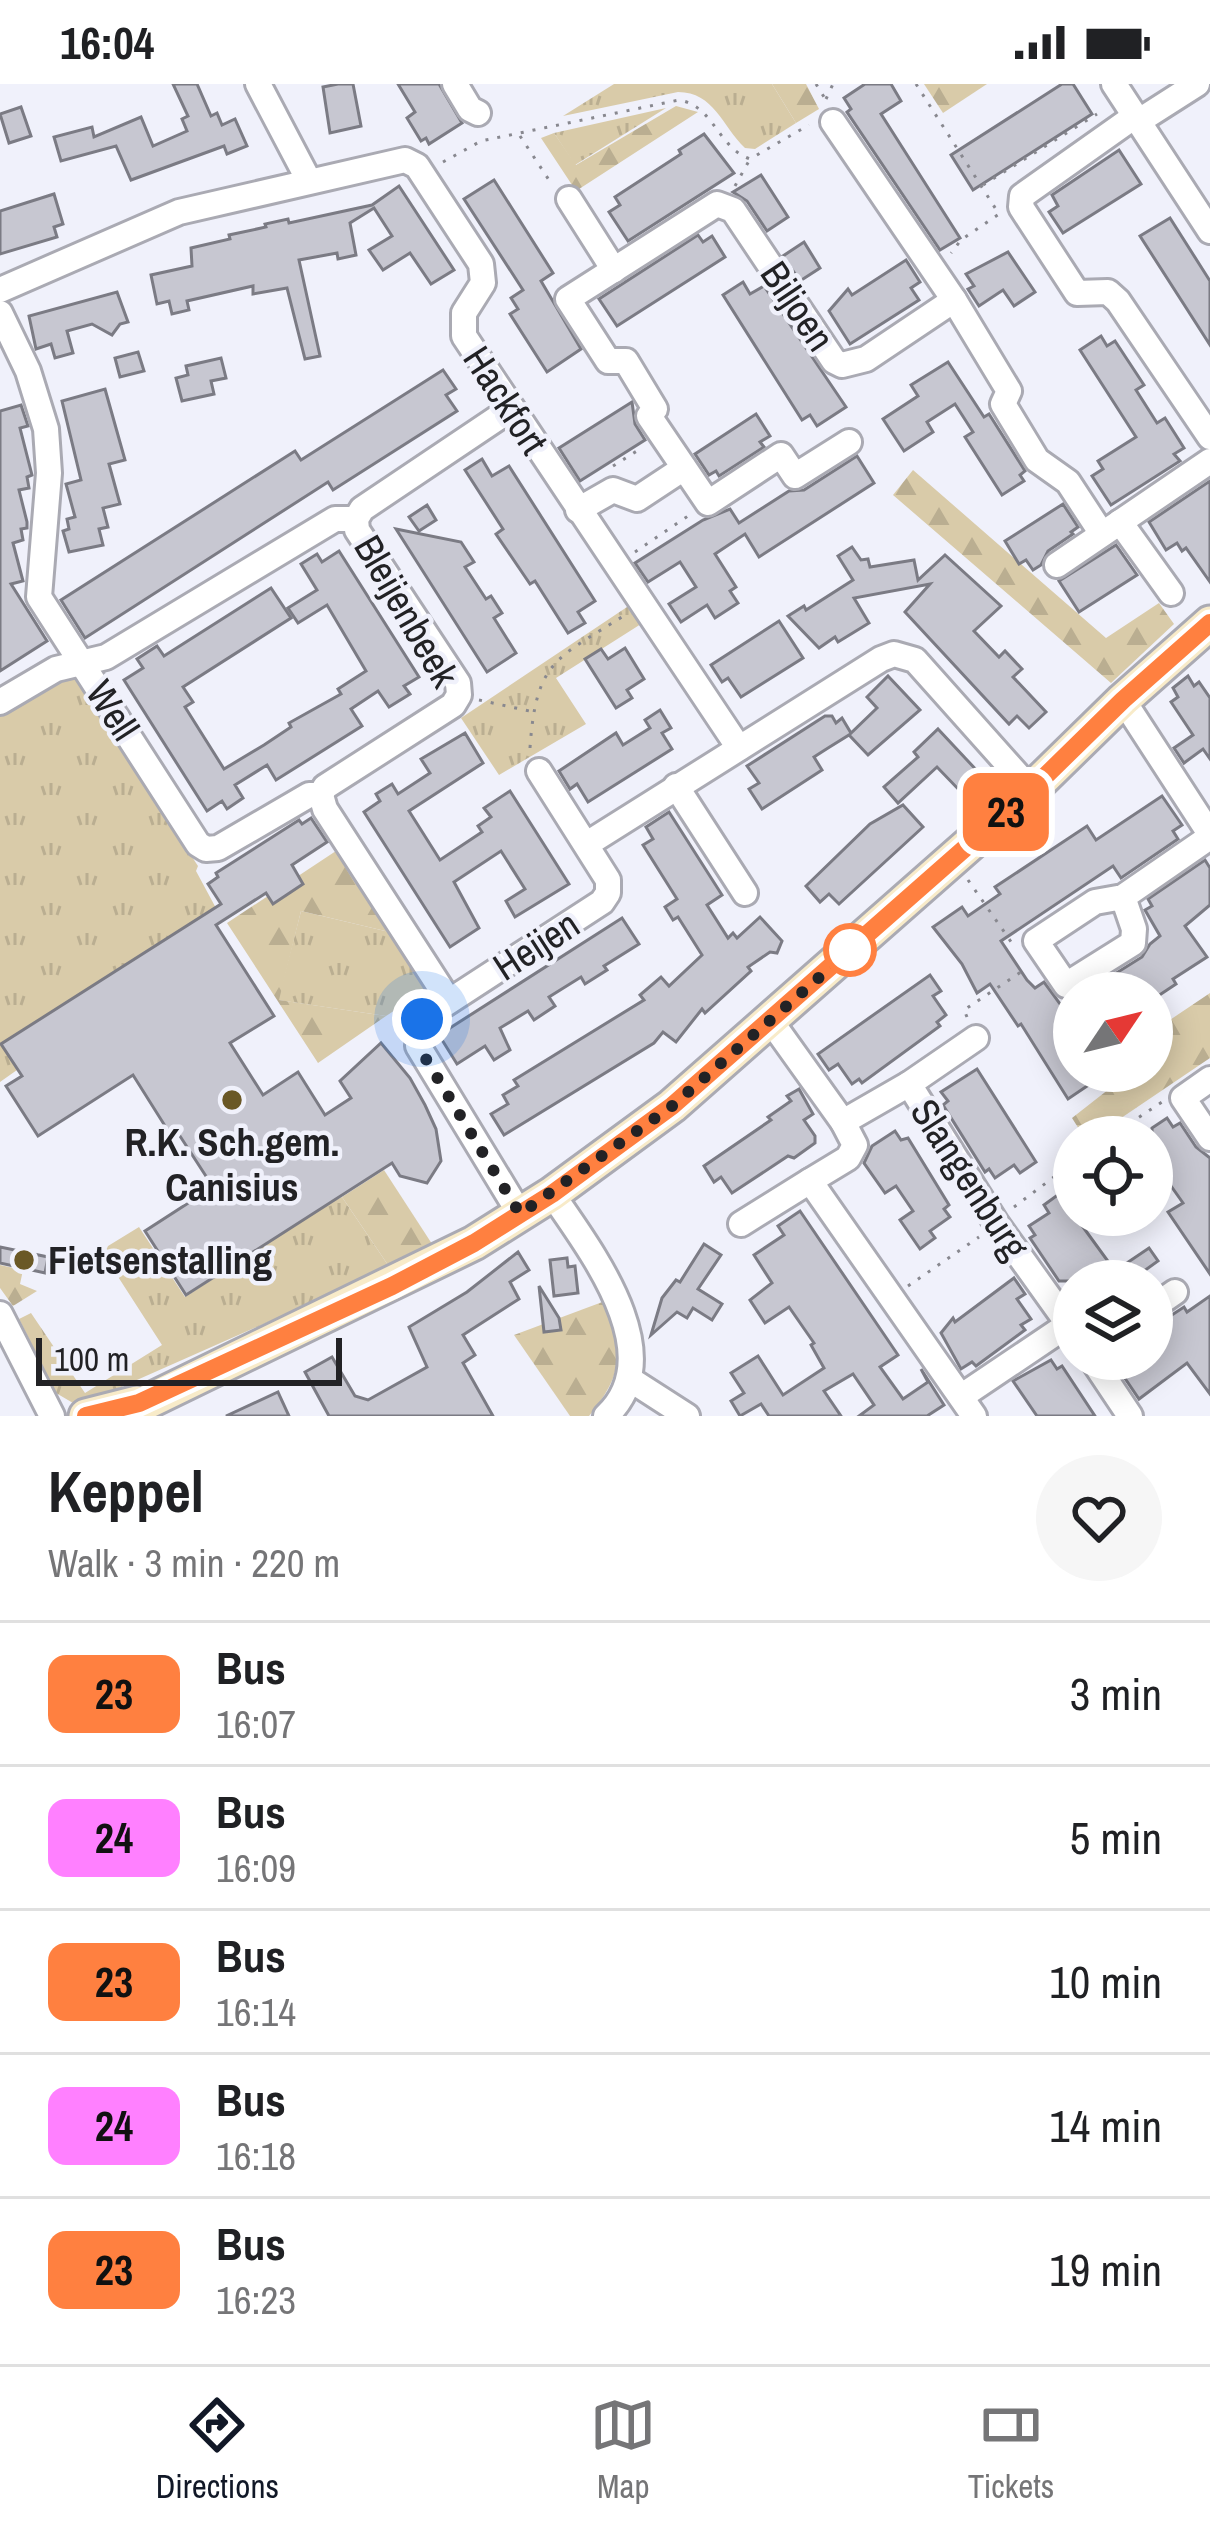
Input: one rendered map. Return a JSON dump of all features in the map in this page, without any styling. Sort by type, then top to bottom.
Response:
[{"type":"street","points":[[258,84],[308,179]]},
{"type":"street","points":[[454,84],[470,109],[478,113]]},
{"type":"street","points":[[1114,84],[1210,232]]},
{"type":"street","points":[[1197,84],[1022,196],[1021,207],[1077,293],[1108,292],[1118,301],[1210,437]]},
{"type":"street","points":[[823,113],[954,300],[1009,391],[1003,404],[1037,460],[1068,482],[1171,593]]},
{"type":"street","points":[[0,290],[178,212],[405,160],[423,175]]},
{"type":"street","name":"Hackfort","points":[[423,175],[481,264],[483,283],[464,313],[464,336],[739,748]]},
{"type":"street","points":[[569,199],[614,270]]},
{"type":"street","points":[[717,204],[568,299],[608,361],[626,361],[655,410],[649,416],[708,503],[781,455],[795,476],[849,442]]},
{"type":"street","name":"Biljoen","points":[[717,204],[733,210],[834,361],[842,365],[866,358],[954,300]]},
{"type":"street","points":[[0,313],[28,371],[46,429],[49,473],[39,597],[82,663],[56,669],[0,702]]},
{"type":"street","name":"Bleijenbeek","points":[[321,795],[326,787],[453,705],[459,695],[458,683],[357,530],[356,519],[362,509],[511,410]]},
{"type":"street","points":[[1057,565],[1210,461]]},
{"type":"street","points":[[578,510],[613,490],[637,499],[684,468]]},
{"type":"street","name":"Well","points":[[321,795],[309,795],[218,848],[206,849],[198,844],[82,663],[106,656],[335,519],[356,519]]},
{"type":"street","points":[[86,1416],[129,1409],[392,1286],[552,1194],[672,1106],[1031,790],[1210,623]]},
{"type":"street","points":[[586,844],[894,654],[915,660],[1031,790]]},
{"type":"street","points":[[1123,700],[1210,836],[1123,897],[1095,902],[1036,941],[1066,985],[1133,943],[1123,897]]},
{"type":"street","name":"Heijen","points":[[520,1214],[418,1046],[422,1019],[602,902],[608,893],[608,880],[539,771]]},
{"type":"street","points":[[676,786],[745,893]]},
{"type":"street","points":[[321,795],[325,809],[449,1001]]},
{"type":"street","points":[[741,1224],[848,1158],[855,1145],[770,1020]]},
{"type":"street","name":"Slangenburg","points":[[843,1122],[976,1038]]},
{"type":"street","points":[[1209,1136],[1183,1098],[1210,1078]]},
{"type":"street","name":"Slangenburg","points":[[909,1084],[996,1223],[1053,1303]]},
{"type":"street","points":[[810,1181],[968,1406],[1053,1342]]},
{"type":"street","points":[[552,1194],[605,1271],[630,1338],[631,1380],[606,1416]]},
{"type":"street","points":[[0,1314],[52,1416]]},
{"type":"street","points":[[631,1380],[687,1416]]},
{"type":"street","points":[[1106,1380],[1130,1416]]},
{"type":"path","points":[[816,84],[823,113]]},
{"type":"path","points":[[717,204],[741,182],[750,159],[823,113],[833,84]]},
{"type":"path","points":[[916,84],[999,214],[961,239],[936,274]]},
{"type":"path","points":[[423,175],[481,141],[679,100],[704,110],[733,148],[750,159]]},
{"type":"path","points":[[981,186],[1104,109]]},
{"type":"path","points":[[519,135],[561,196],[569,199]]},
{"type":"path","points":[[605,471],[662,435]]},
{"type":"path","points":[[615,566],[708,503]]},
{"type":"path","points":[[539,771],[530,746],[544,673],[642,604]]},
{"type":"path","points":[[459,695],[535,713]]},
{"type":"path","points":[[954,859],[1016,949]]},
{"type":"path","points":[[976,1038],[964,1010],[1046,955]]},
{"type":"path","points":[[1138,1116],[1157,1102],[1183,1098]]},
{"type":"path","points":[[892,1297],[1053,1178]]},
{"type":"green space","points":[[614,84],[772,84],[796,123],[755,149],[745,148],[709,104],[678,92],[563,116]]},
{"type":"green space","points":[[772,84],[806,84],[819,109],[796,123]]},
{"type":"green space","points":[[924,84],[987,84],[943,113]]},
{"type":"green space","points":[[676,106],[698,112],[576,191],[541,138],[554,133],[576,165]]},
{"type":"green space","points":[[666,108],[575,165],[554,133]]},
{"type":"green space","points":[[913,470],[1106,638],[1159,603],[1174,624],[1111,683],[893,495]]},
{"type":"green space","points":[[630,605],[641,624],[556,678],[586,724],[499,775],[461,718]]},
{"type":"green space","points":[[71,672],[198,866],[196,871],[217,910],[4,1049],[17,1070],[0,1082],[0,706]]},
{"type":"green space","points":[[345,845],[402,935],[301,911],[279,1000],[386,1016],[318,1063],[227,923]]},
{"type":"green space","points":[[301,911],[402,935],[434,985],[386,1016],[278,1000]]},
{"type":"green space","points":[[1210,993],[1210,1058],[1173,1083],[1173,1018]]},
{"type":"green space","points":[[1105,1092],[1160,1092],[1124,1116],[1075,1116]]},
{"type":"green space","points":[[384,1170],[434,1247],[390,1268],[342,1197]]},
{"type":"green space","points":[[342,1197],[390,1268],[94,1399],[73,1403],[56,1393],[19,1319],[31,1313],[85,1393],[162,1345],[104,1255],[108,1246],[139,1227],[185,1297],[269,1243],[266,1236]]},
{"type":"green space","points":[[0,1265],[23,1270],[20,1284],[37,1291],[13,1306],[0,1288]]},
{"type":"green space","points":[[605,1301],[617,1349],[614,1374],[589,1416],[570,1416],[514,1335]]},
{"type":"building","points":[[173,84],[197,84],[211,116],[217,113],[222,125],[235,119],[247,146],[227,154],[224,146],[131,180],[116,146],[61,161],[54,137],[92,127],[94,137],[141,117],[153,146],[187,131],[182,119],[188,116]]},
{"type":"building","points":[[353,84],[361,126],[330,133],[323,87]]},
{"type":"building","points":[[398,84],[439,84],[462,123],[429,144],[426,138],[421,141],[407,118],[415,112]]},
{"type":"building","points":[[865,84],[891,84],[901,101],[881,114],[960,238],[940,250],[847,112],[851,109],[844,98]]},
{"type":"building","points":[[1062,84],[1073,84],[1092,114],[973,190],[951,155]]},
{"type":"building","points":[[21,107],[31,136],[9,143],[0,114]]},
{"type":"building","points":[[704,134],[734,173],[628,241],[609,212],[620,205],[615,197]]},
{"type":"building","points":[[1119,150],[1141,184],[1063,233],[1049,212],[1058,206],[1052,195]]},
{"type":"building","points":[[761,175],[788,217],[767,231],[747,201],[733,192]]},
{"type":"building","points":[[494,180],[553,273],[541,281],[581,349],[547,372],[510,314],[518,309],[511,298],[523,290],[464,199]]},
{"type":"building","points":[[399,186],[454,270],[431,284],[410,253],[383,270],[369,250],[392,236],[374,208],[350,223],[356,255],[338,259],[337,253],[299,260],[320,356],[305,359],[287,288],[253,294],[253,286],[187,301],[189,310],[172,314],[169,301],[157,304],[151,275],[192,266],[191,248],[265,224],[372,205]]},
{"type":"building","points":[[54,194],[63,224],[54,227],[57,237],[0,254],[0,211]]},
{"type":"building","points":[[1170,218],[1210,281],[1210,345],[1140,236]]},
{"type":"building","points":[[698,235],[703,242],[712,236],[725,257],[617,326],[599,299]]},
{"type":"building","points":[[804,242],[820,268],[800,281],[783,256]]},
{"type":"building","points":[[1008,252],[1035,292],[1014,306],[1003,290],[979,306],[968,289],[974,286],[966,274]]},
{"type":"building","points":[[906,260],[920,282],[911,288],[919,300],[850,344],[829,311],[848,289],[852,295]]},
{"type":"building","points":[[743,282],[750,294],[764,286],[846,407],[817,426],[810,415],[802,420],[723,295]]},
{"type":"building","points":[[117,292],[128,322],[112,335],[92,324],[67,331],[73,353],[55,358],[51,344],[36,349],[29,316]]},
{"type":"building","points":[[1101,336],[1107,346],[1115,341],[1144,385],[1136,390],[1157,423],[1165,418],[1184,448],[1174,454],[1180,461],[1111,505],[1092,476],[1103,469],[1098,461],[1136,437],[1080,350]]},
{"type":"building","points":[[138,352],[144,371],[120,377],[115,358]]},
{"type":"building","points":[[221,358],[226,378],[211,381],[214,394],[182,401],[176,378],[188,375],[186,366]]},
{"type":"building","points":[[948,362],[1025,471],[1020,475],[1024,481],[1002,495],[965,437],[973,432],[955,404],[927,422],[933,432],[904,451],[883,419],[918,396],[911,385]]},
{"type":"building","points":[[443,370],[456,389],[446,395],[457,411],[333,490],[328,482],[85,638],[61,600],[295,451],[301,460]]},
{"type":"building","points":[[105,389],[125,460],[109,464],[120,504],[103,508],[108,527],[99,529],[103,545],[69,552],[63,531],[69,529],[67,519],[75,517],[66,484],[81,480],[62,401]]},
{"type":"building","points":[[632,402],[635,424],[645,440],[580,481],[559,448]]},
{"type":"building","points":[[21,405],[28,426],[20,428],[32,475],[27,477],[29,488],[19,490],[27,528],[21,529],[23,540],[13,543],[23,581],[11,584],[47,641],[0,671],[0,411]]},
{"type":"building","points":[[756,414],[770,436],[760,442],[764,447],[719,476],[716,471],[709,475],[695,454]]},
{"type":"building","points":[[857,456],[874,483],[759,557],[745,534],[715,554],[736,587],[730,591],[738,603],[715,618],[707,605],[681,622],[669,604],[696,587],[680,562],[648,582],[635,563],[703,520],[730,509],[739,523]]},
{"type":"building","points":[[482,459],[492,476],[509,466],[595,601],[578,612],[585,623],[568,633],[535,581],[530,584],[496,534],[503,529],[465,470]]},
{"type":"building","points":[[1210,481],[1210,582],[1186,548],[1182,551],[1177,543],[1166,550],[1149,522]]},
{"type":"building","points":[[1063,504],[1078,527],[1073,534],[1048,551],[1033,570],[1026,560],[1019,564],[1005,541]]},
{"type":"building","points":[[427,505],[436,520],[419,531],[409,517]]},
{"type":"building","points":[[396,529],[461,542],[474,562],[465,567],[486,599],[491,596],[502,613],[494,618],[516,653],[487,672]]},
{"type":"building","points":[[1116,545],[1137,575],[1079,612],[1059,581]]},
{"type":"building","points":[[852,547],[861,560],[868,559],[870,567],[914,560],[918,580],[945,555],[1001,606],[974,631],[999,657],[1005,651],[1022,669],[1013,677],[1046,712],[1029,728],[1017,716],[1009,724],[905,612],[930,584],[854,598],[869,623],[819,648],[788,616],[853,580],[838,556]]},
{"type":"building","points":[[339,551],[419,677],[404,686],[410,694],[389,707],[378,691],[351,709],[362,726],[276,780],[267,765],[235,785],[243,798],[227,809],[222,801],[207,811],[124,680],[143,668],[137,659],[157,646],[164,656],[271,588],[291,618],[183,687],[193,702],[185,707],[224,769],[264,745],[291,727],[289,723],[341,694],[338,689],[366,671],[327,605],[298,623],[288,608],[317,590],[301,564],[317,554],[322,562]]},
{"type":"building","points":[[779,621],[803,658],[741,697],[728,678],[722,682],[711,665]]},
{"type":"building","points":[[625,648],[644,679],[627,690],[632,698],[616,708],[585,659],[601,649],[608,659]]},
{"type":"building","points":[[888,676],[920,710],[868,755],[849,735],[828,748],[814,757],[822,770],[762,809],[749,789],[759,783],[747,766],[825,716],[832,716],[836,723],[842,718],[851,733],[877,708],[867,697]]},
{"type":"building","points":[[1188,676],[1210,698],[1210,759],[1203,749],[1184,763],[1174,748],[1193,735],[1171,702],[1178,697],[1173,688]]},
{"type":"building","points":[[660,710],[671,728],[662,733],[672,749],[588,802],[577,784],[570,789],[559,771],[616,733],[623,745],[650,728],[645,720]]},
{"type":"building","points":[[938,729],[981,775],[962,793],[937,767],[898,803],[884,787],[918,757],[914,752]]},
{"type":"building","points":[[465,733],[483,763],[409,811],[440,860],[482,832],[478,826],[491,817],[484,808],[510,791],[569,884],[515,917],[506,901],[525,889],[501,851],[454,882],[479,928],[450,947],[364,812],[380,801],[376,794],[392,784],[398,794],[430,773],[421,759]]},
{"type":"building","points":[[1162,796],[1182,825],[1173,831],[1178,839],[1121,878],[1113,866],[1001,941],[1027,980],[1035,988],[1044,982],[1053,994],[1053,1075],[990,984],[977,993],[962,964],[933,927],[962,907],[968,916],[1000,894],[995,887],[1087,826],[1096,840]]},
{"type":"building","points":[[903,805],[923,827],[839,904],[829,894],[820,902],[806,886],[870,824]]},
{"type":"building","points":[[669,812],[722,895],[707,905],[728,938],[733,933],[737,938],[760,917],[782,941],[777,953],[770,952],[748,967],[751,971],[705,1013],[702,1009],[676,1042],[663,1032],[654,1043],[504,1135],[491,1114],[508,1104],[503,1095],[518,1086],[514,1080],[644,1000],[640,995],[661,977],[669,986],[702,955],[678,917],[673,920],[665,907],[677,899],[643,845],[653,839],[646,827]]},
{"type":"building","name":"R.K. Sch.gem. Canisius","points":[[311,818],[327,842],[292,865],[303,884],[273,904],[266,893],[216,925],[274,1016],[230,1043],[263,1095],[298,1072],[325,1115],[351,1098],[340,1081],[381,1043],[425,1105],[436,1129],[441,1161],[427,1183],[400,1176],[392,1163],[186,1295],[145,1231],[213,1187],[178,1133],[172,1137],[133,1075],[38,1136],[6,1086],[22,1076],[1,1044],[221,904],[208,884],[218,877],[216,873],[299,820],[302,824]]},
{"type":"building","points":[[1205,860],[1210,868],[1210,905],[1185,926],[1207,957],[1173,979],[1173,972],[1118,972],[1142,957],[1160,936],[1145,910],[1152,906],[1148,899]]},
{"type":"building","points":[[622,918],[639,944],[585,984],[581,977],[549,997],[555,1006],[534,1020],[528,1011],[500,1028],[510,1050],[494,1060],[485,1046],[457,1064],[439,1035]]},
{"type":"building","points":[[930,975],[941,991],[933,996],[946,1015],[937,1022],[940,1026],[862,1083],[859,1079],[852,1084],[838,1064],[829,1070],[818,1054]]},
{"type":"building","points":[[977,1069],[1036,1162],[1020,1173],[1014,1165],[995,1178],[989,1169],[985,1172],[943,1105],[948,1101],[941,1092]]},
{"type":"building","points":[[799,1089],[813,1114],[804,1120],[815,1143],[732,1193],[721,1177],[714,1182],[704,1166],[771,1120],[768,1117]]},
{"type":"building","points":[[1180,1123],[1210,1158],[1210,1274],[1173,1219],[1173,1209],[1183,1203],[1173,1189],[1173,1127]]},
{"type":"building","points":[[895,1131],[901,1140],[908,1138],[949,1205],[944,1209],[950,1217],[930,1231],[935,1238],[920,1249],[900,1220],[913,1211],[896,1186],[885,1193],[864,1163],[872,1146]]},
{"type":"building","points":[[1053,1198],[1053,1236],[1090,1236],[1107,1260],[1053,1260],[1053,1272],[1030,1238],[1035,1235],[1029,1226],[1049,1213],[1044,1205]]},
{"type":"building","points":[[800,1211],[898,1355],[880,1367],[903,1399],[928,1382],[921,1369],[944,1405],[927,1416],[859,1416],[874,1405],[853,1374],[824,1391],[841,1416],[769,1416],[761,1404],[740,1416],[731,1401],[744,1393],[731,1373],[758,1356],[783,1395],[824,1368],[814,1343],[789,1307],[765,1323],[750,1300],[772,1283],[754,1255],[784,1235],[778,1226]]},
{"type":"building","points":[[704,1244],[721,1255],[698,1289],[722,1304],[712,1320],[693,1308],[687,1318],[677,1312],[651,1335],[662,1298],[676,1280],[680,1282]]},
{"type":"building","name":"Fietsenstalling","points":[[0,1247],[48,1257],[45,1273],[0,1263]]},
{"type":"building","points":[[1149,1248],[1157,1260],[1131,1260]]},
{"type":"building","points":[[518,1252],[529,1270],[510,1282],[519,1299],[463,1335],[475,1355],[463,1363],[493,1416],[329,1416],[305,1372],[332,1357],[355,1396],[368,1400],[427,1367],[409,1327],[467,1292]]},
{"type":"building","points":[[567,1258],[568,1267],[575,1266],[578,1293],[554,1296],[550,1260]]},
{"type":"building","points":[[1014,1278],[1025,1294],[1017,1299],[1031,1319],[1021,1325],[1025,1330],[976,1366],[972,1362],[961,1369],[941,1333],[953,1318],[955,1322]]},
{"type":"building","points":[[539,1286],[559,1318],[561,1330],[544,1332]]},
{"type":"building","points":[[1210,1296],[1210,1394],[1187,1363],[1173,1374],[1173,1314],[1184,1307],[1187,1312]]},
{"type":"building","points":[[1051,1360],[1053,1380],[1071,1380],[1095,1416],[1037,1416],[1013,1381]]},
{"type":"building","points":[[1126,1380],[1164,1380],[1139,1399]]},
{"type":"building","points":[[278,1392],[289,1416],[226,1416]]},
{"type":"bus line","name":"23","points":[[86,1416],[139,1403],[392,1286],[552,1194],[672,1106],[1031,790],[1210,623]]},
{"type":"place","name":"R.K. Sch.gem. Canisius","points":[[232,1100]]},
{"type":"place","name":"Fietsenstalling","points":[[24,1260]]},
{"type":"route","points":[[422,1019],[418,1046],[520,1214],[672,1106],[862,940],[850,950]]}]
